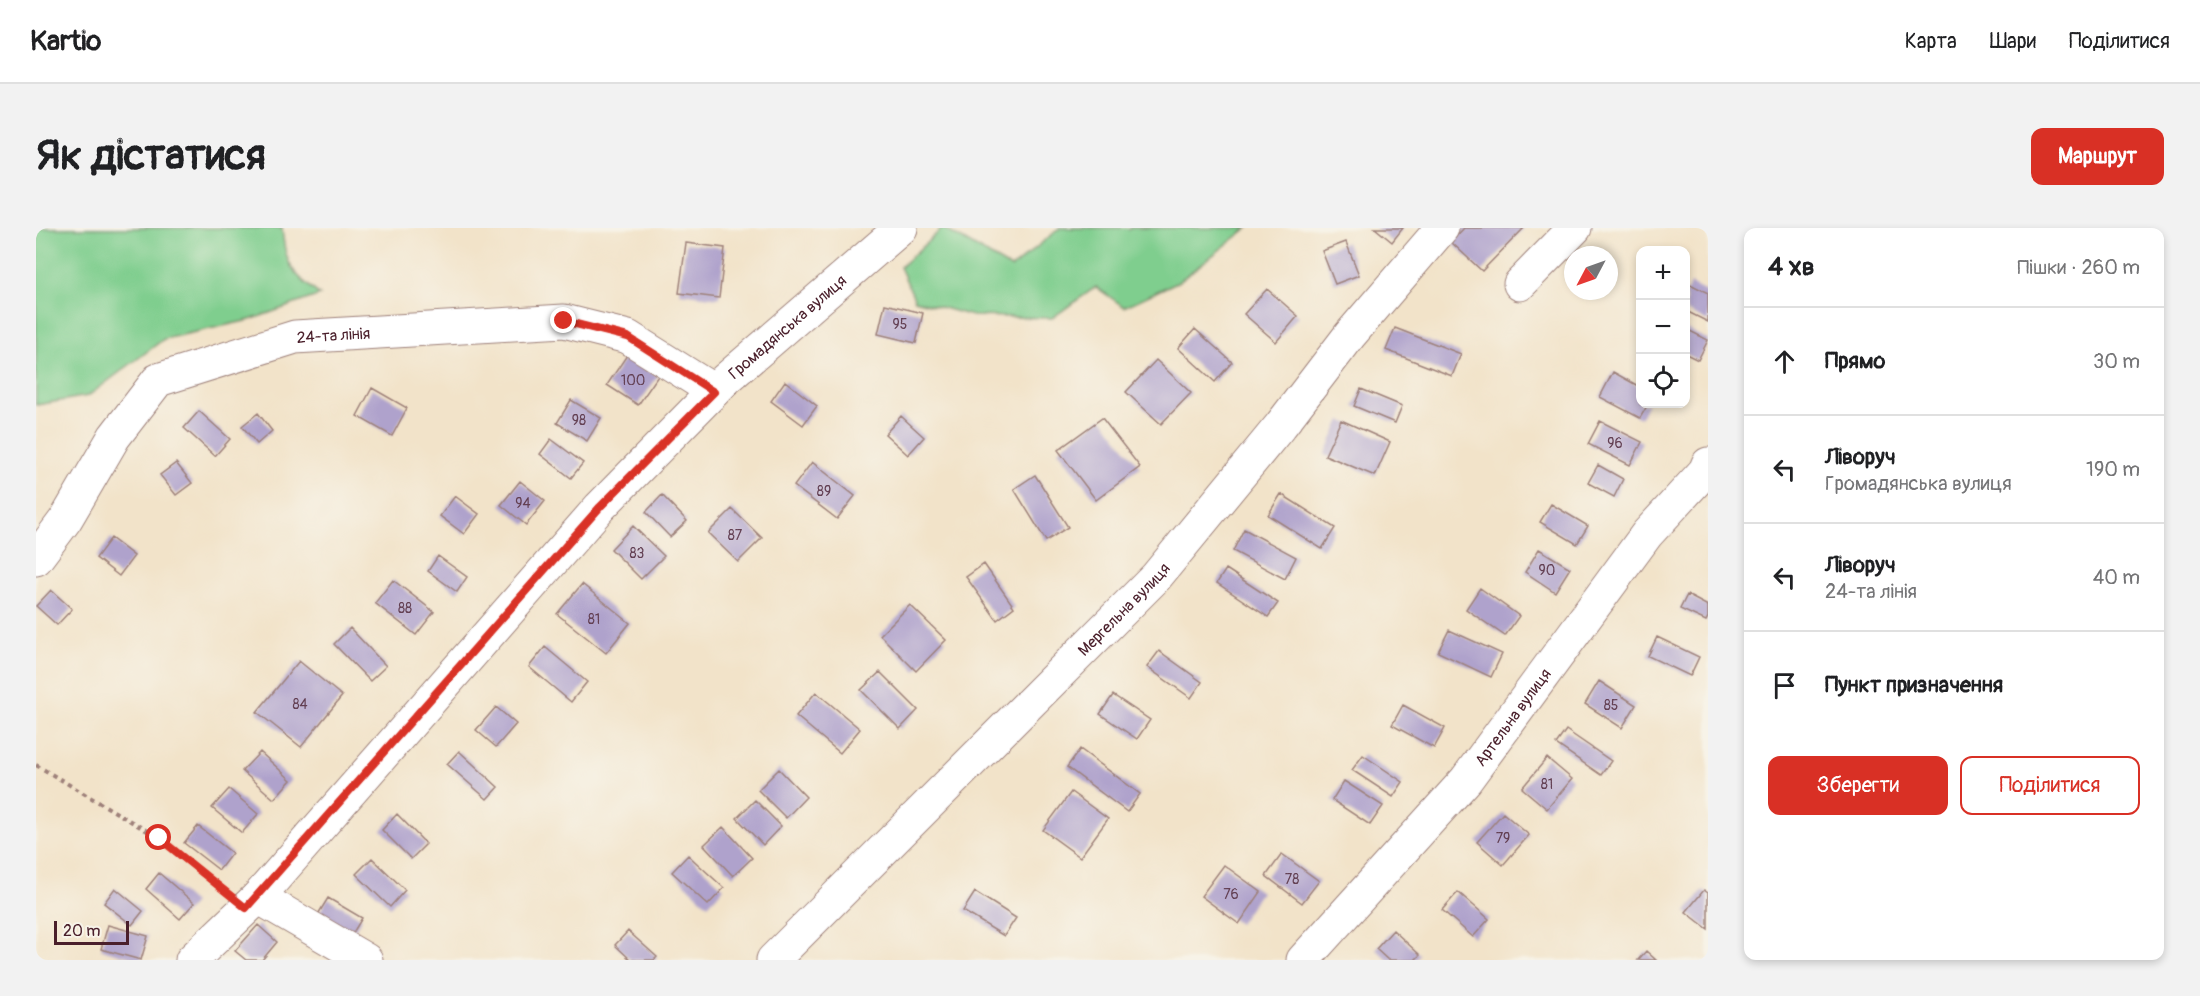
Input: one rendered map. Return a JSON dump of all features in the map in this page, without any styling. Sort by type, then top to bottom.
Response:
[{"type":"street","name":"Громадянська вулиця","points":[[192,960],[252,903],[600,507],[714,392],[901,228]]},
{"type":"street","name":"Мергельна вулиця","points":[[773,960],[1156,577],[1281,426],[1350,335],[1442,228]]},
{"type":"street","points":[[1520,284],[1575,228]]},
{"type":"street","name":"24-та лінія","points":[[36,559],[66,519],[114,437],[158,380],[295,337],[564,321],[628,337],[714,392]]},
{"type":"street","name":"Артельна вулиця","points":[[1303,960],[1466,780],[1647,534],[1705,471],[1708,464]]},
{"type":"street","points":[[252,903],[366,960]]},
{"type":"path","points":[[36,765],[159,838],[252,903]]},
{"type":"green space","points":[[36,228],[282,228],[285,251],[291,267],[320,295],[250,320],[164,339],[88,396],[36,405]]},
{"type":"green space","points":[[943,228],[1011,268],[1060,228],[1127,228],[1129,230],[1131,228],[1248,228],[1179,281],[1124,307],[1096,287],[1052,318],[972,316],[915,300],[900,267]]},
{"type":"building","points":[[1375,228],[1403,228],[1392,242]]},
{"type":"building","points":[[1464,228],[1524,228],[1482,271],[1451,242]]},
{"type":"building","points":[[1346,242],[1359,275],[1335,284],[1322,251]]},
{"type":"building","points":[[686,243],[725,248],[719,298],[679,293]]},
{"type":"building","points":[[1690,284],[1708,293],[1708,322],[1690,313]]},
{"type":"building","points":[[1267,289],[1298,316],[1276,342],[1244,314]]},
{"type":"building","points":[[885,304],[923,313],[916,343],[878,334]]},
{"type":"building","points":[[1395,328],[1461,354],[1452,376],[1386,350]]},
{"type":"building","points":[[1195,329],[1232,362],[1215,382],[1178,348]]},
{"type":"building","points":[[1690,331],[1708,340],[1698,360],[1690,356]]},
{"type":"building","points":[[627,355],[658,376],[638,405],[607,385]]},
{"type":"building","points":[[1156,360],[1191,393],[1161,424],[1126,392]]},
{"type":"building","points":[[1613,372],[1636,385],[1636,408],[1646,408],[1640,418],[1600,397]]},
{"type":"building","points":[[785,381],[817,406],[803,425],[771,401]]},
{"type":"building","points":[[372,388],[407,408],[392,436],[357,416]]},
{"type":"building","points":[[1361,389],[1402,406],[1395,423],[1354,406]]},
{"type":"building","points":[[571,400],[601,418],[587,441],[557,423]]},
{"type":"building","points":[[199,411],[230,439],[215,456],[184,428]]},
{"type":"building","points":[[258,413],[272,431],[257,444],[242,426]]},
{"type":"building","points":[[901,416],[924,437],[908,455],[885,434]]},
{"type":"building","points":[[1102,418],[1140,467],[1096,500],[1058,450]]},
{"type":"building","points":[[1341,420],[1390,442],[1375,476],[1325,455]]},
{"type":"building","points":[[1600,421],[1642,442],[1630,465],[1588,444]]},
{"type":"building","points":[[551,439],[583,463],[571,478],[540,454]]},
{"type":"building","points":[[812,462],[855,496],[837,519],[794,486]]},
{"type":"building","points":[[176,463],[192,483],[176,495],[160,475]]},
{"type":"building","points":[[1598,465],[1623,479],[1614,497],[1588,483]]},
{"type":"building","points":[[1035,475],[1068,527],[1046,541],[1014,489]]},
{"type":"building","points":[[520,481],[545,501],[526,525],[501,505]]},
{"type":"building","points":[[1281,494],[1335,528],[1322,549],[1268,515]]},
{"type":"building","points":[[662,495],[687,521],[670,537],[646,512]]},
{"type":"building","points":[[455,496],[479,514],[464,534],[440,516]]},
{"type":"building","points":[[1551,504],[1588,526],[1577,544],[1540,522]]},
{"type":"building","points":[[732,509],[762,538],[738,562],[708,533]]},
{"type":"building","points":[[633,526],[664,556],[641,579],[611,549]]},
{"type":"building","points":[[1244,529],[1296,557],[1285,579],[1233,551]]},
{"type":"building","points":[[111,538],[134,556],[119,576],[96,558]]},
{"type":"building","points":[[1539,549],[1570,568],[1555,592],[1525,572]]},
{"type":"building","points":[[438,556],[467,577],[457,592],[428,571]]},
{"type":"building","points":[[984,564],[1014,607],[997,620],[966,577]]},
{"type":"building","points":[[1226,569],[1278,603],[1268,617],[1217,583]]},
{"type":"building","points":[[393,580],[434,612],[416,635],[375,603]]},
{"type":"building","points":[[582,584],[630,623],[606,653],[557,614]]},
{"type":"building","points":[[1480,588],[1519,616],[1505,636],[1466,609]]},
{"type":"building","points":[[51,590],[72,609],[57,625],[36,606]]},
{"type":"building","points":[[1687,595],[1708,606],[1706,621],[1680,609]]},
{"type":"building","points":[[910,605],[946,640],[916,671],[880,635]]},
{"type":"building","points":[[350,628],[386,666],[370,681],[334,644]]},
{"type":"building","points":[[1449,630],[1502,654],[1491,677],[1438,652]]},
{"type":"building","points":[[1657,637],[1699,657],[1690,676],[1648,656]]},
{"type":"building","points":[[545,647],[587,682],[571,702],[529,667]]},
{"type":"building","points":[[1159,651],[1202,682],[1191,698],[1147,667]]},
{"type":"building","points":[[299,661],[342,696],[301,747],[257,712]]},
{"type":"building","points":[[880,672],[918,710],[900,729],[861,690]]},
{"type":"building","points":[[1599,681],[1636,705],[1622,728],[1585,704]]},
{"type":"building","points":[[816,692],[860,729],[840,753],[796,716]]},
{"type":"building","points":[[1113,695],[1150,720],[1137,739],[1100,714]]},
{"type":"building","points":[[1403,705],[1445,728],[1434,748],[1392,725]]},
{"type":"building","points":[[496,707],[516,724],[496,747],[476,730]]},
{"type":"building","points":[[1566,730],[1611,761],[1601,775],[1556,744]]},
{"type":"building","points":[[1080,749],[1140,794],[1127,812],[1067,767]]},
{"type":"building","points":[[459,751],[498,787],[487,799],[447,764]]},
{"type":"building","points":[[260,752],[291,780],[274,799],[242,771]]},
{"type":"building","points":[[1363,755],[1403,782],[1393,797],[1352,770]]},
{"type":"building","points":[[1547,758],[1572,779],[1547,809],[1522,788]]},
{"type":"building","points":[[779,769],[806,797],[786,818],[758,790]]},
{"type":"building","points":[[1344,781],[1383,806],[1370,825],[1332,800]]},
{"type":"building","points":[[229,789],[258,814],[242,833],[212,808]]},
{"type":"building","points":[[1071,792],[1108,819],[1080,857],[1043,830]]},
{"type":"building","points":[[755,800],[781,826],[763,845],[737,818]]},
{"type":"building","points":[[1503,813],[1529,835],[1503,865],[1477,842]]},
{"type":"building","points":[[397,814],[426,844],[411,859],[382,830]]},
{"type":"building","points":[[198,826],[232,853],[219,870],[184,843]]},
{"type":"building","points":[[723,827],[752,858],[733,876],[704,845]]},
{"type":"building","points":[[1282,854],[1319,881],[1302,903],[1266,876]]},
{"type":"building","points":[[688,855],[724,888],[708,905],[672,872]]},
{"type":"building","points":[[372,858],[405,890],[390,907],[356,874]]},
{"type":"building","points":[[1224,865],[1261,892],[1239,924],[1201,896]]},
{"type":"building","points":[[159,873],[194,903],[180,919],[146,889]]},
{"type":"building","points":[[115,888],[143,911],[132,925],[104,903]]},
{"type":"building","points":[[1704,890],[1708,893],[1708,929],[1686,912]]},
{"type":"building","points":[[975,892],[1016,918],[1004,936],[963,911]]},
{"type":"building","points":[[1458,892],[1489,919],[1473,937],[1442,910]]},
{"type":"building","points":[[328,898],[362,918],[351,936],[317,916]]},
{"type":"building","points":[[108,925],[148,936],[141,960],[101,949]]},
{"type":"building","points":[[258,925],[277,942],[262,960],[246,960],[235,951]]},
{"type":"building","points":[[1393,930],[1420,955],[1415,960],[1388,960],[1376,949]]},
{"type":"building","points":[[628,931],[657,957],[654,960],[631,960],[615,945]]},
{"type":"building","points":[[1646,951],[1656,960],[1638,960]]},
{"type":"route","points":[[159,838],[246,908],[600,507],[714,392],[628,337],[564,321]]}]
